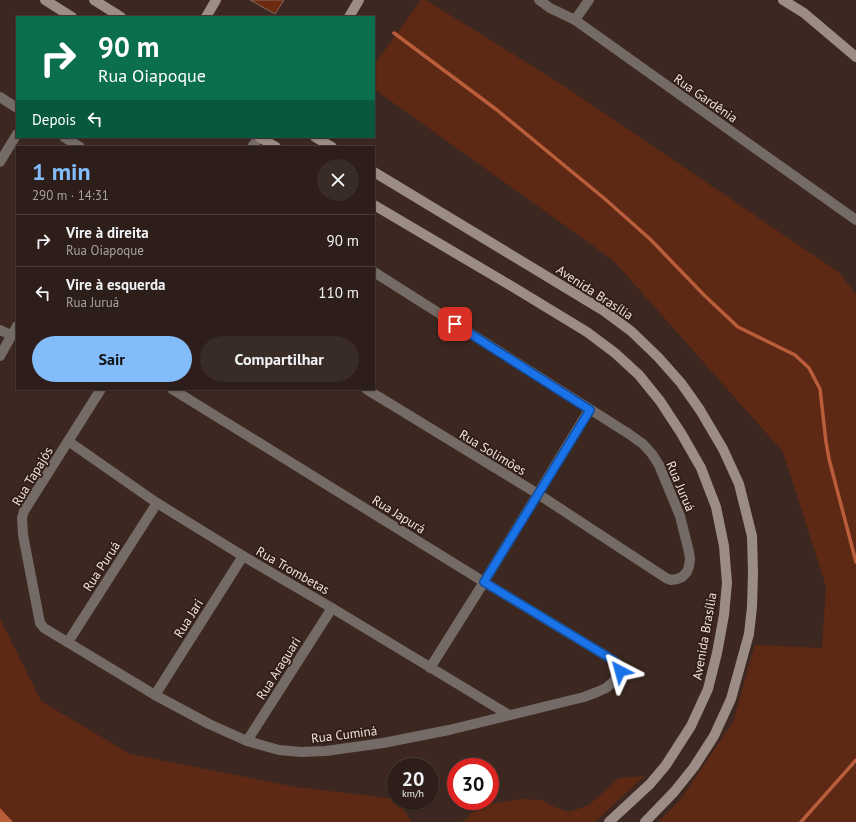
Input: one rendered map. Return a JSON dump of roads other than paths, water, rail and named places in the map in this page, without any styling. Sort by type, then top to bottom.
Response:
[{"type":"street","points":[[45,0],[70,16]]},
{"type":"street","points":[[94,0],[118,16]]},
{"type":"street","points":[[207,16],[216,0]]},
{"type":"street","points":[[350,16],[359,0]]},
{"type":"street","name":"Rua Gardênia","points":[[538,0],[550,8],[575,20],[856,220]]},
{"type":"street","points":[[575,20],[588,0]]},
{"type":"street","points":[[784,0],[804,13],[856,57]]},
{"type":"street","points":[[0,97],[16,107]]},
{"type":"street","points":[[0,162],[16,136]]},
{"type":"street","points":[[66,138],[78,146]]},
{"type":"street","points":[[261,138],[274,146]]},
{"type":"street","points":[[318,138],[330,146]]},
{"type":"street","name":"Avenida Brasília","points":[[375,173],[598,307],[631,331],[658,357],[681,383],[700,410],[723,449],[739,484],[752,536],[752,607],[749,634],[744,655],[731,699],[714,736],[694,767],[674,792],[645,822]]},
{"type":"street","name":"Avenida Brasília","points":[[375,206],[580,328],[615,353],[639,375],[660,401],[681,433],[701,468],[716,507],[724,546],[727,583],[724,615],[717,654],[708,689],[691,726],[666,765],[650,784],[609,822]]},
{"type":"street","name":"Rua Juruá","points":[[375,273],[643,444],[659,465],[680,516],[689,552],[690,559],[687,572],[682,577],[677,579],[670,580],[666,578]]},
{"type":"street","points":[[0,356],[16,328]]},
{"type":"street","points":[[0,330],[11,336]]},
{"type":"street","name":"Rua Tapajós","points":[[68,642],[46,630],[40,622],[22,535],[22,518],[24,512],[100,390]]},
{"type":"street","name":"Rua Japurá","points":[[174,390],[613,660]]},
{"type":"street","name":"Rua Solimões","points":[[368,390],[538,494],[666,578]]},
{"type":"street","points":[[430,668],[590,410]]},
{"type":"street","name":"Rua Trombetas","points":[[68,441],[157,503],[508,715]]},
{"type":"street","name":"Rua Puruá","points":[[68,642],[157,503]]},
{"type":"street","name":"Rua Jari","points":[[155,695],[243,556]]},
{"type":"street","name":"Rua Araguari","points":[[247,741],[332,608]]},
{"type":"street","name":"Rua Cuminá","points":[[68,642],[155,695],[209,724],[247,741],[279,750],[301,752],[326,751],[383,743],[449,730],[584,697],[606,688],[618,676],[620,667],[613,660]]},
{"type":"waterway","points":[[394,33],[497,110],[605,199],[650,239],[705,296],[738,327],[795,355],[809,368],[820,389],[829,459],[856,562]]},
{"type":"waterway","points":[[801,822],[856,760]]}]
